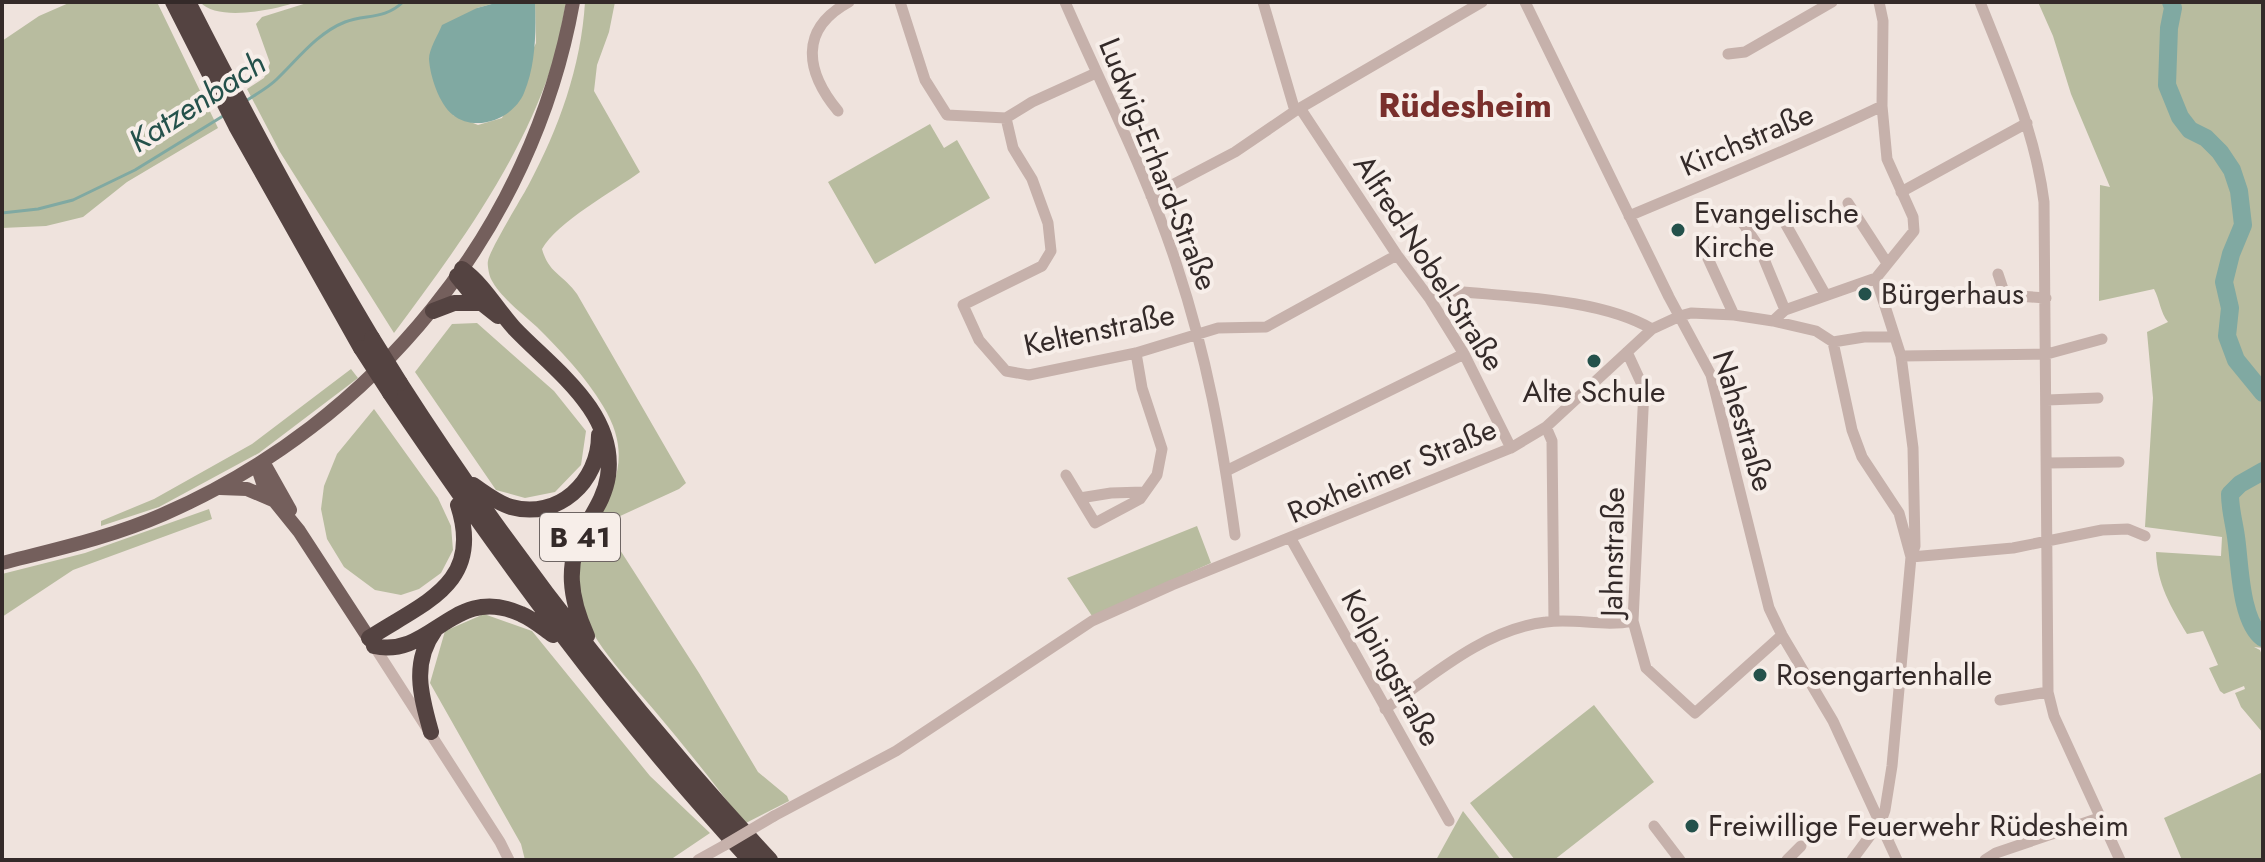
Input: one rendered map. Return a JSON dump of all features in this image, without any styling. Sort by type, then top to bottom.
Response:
[{"type":"highway","name":"B 41","points":[[173,2],[367,343],[457,482],[568,645],[664,765],[750,860]]},
{"type":"highway","name":"B 41","points":[[188,2],[223,86]]},
{"type":"highway","points":[[460,272],[480,303],[512,326]]},
{"type":"highway","points":[[460,272],[479,284],[512,326],[569,383],[594,414]]},
{"type":"highway","points":[[433,311],[454,303],[480,303]]},
{"type":"highway","name":"B 41","points":[[457,482],[511,507],[541,508],[561,502],[584,483],[594,465],[599,445],[594,414]]},
{"type":"highway","name":"B 41","points":[[594,414],[606,443],[608,474],[599,505],[577,545],[571,586],[575,608],[599,663]]},
{"type":"highway","name":"B 41","points":[[372,642],[436,596],[458,570],[465,551],[465,531],[457,482]]},
{"type":"highway","name":"B 41","points":[[457,482],[599,663],[695,778],[770,860]]},
{"type":"highway","name":"B 41","points":[[372,642],[390,649],[405,646],[463,611],[502,607],[528,617],[568,645]]},
{"type":"highway","points":[[431,732],[420,694],[419,668],[426,645],[438,626]]},
{"type":"main road","points":[[2,563],[121,531],[220,488],[260,464],[336,410],[394,355],[433,311],[488,229],[537,133],[553,89],[573,2]]},
{"type":"main road","points":[[260,464],[262,482],[299,531]]},
{"type":"main road","points":[[260,464],[299,531],[372,642]]},
{"type":"main road","points":[[220,488],[247,489],[274,501]]},
{"type":"street","points":[[838,111],[825,95],[813,60],[812,42],[829,13],[849,2]]},
{"type":"street","points":[[900,2],[925,80],[947,115],[1006,118],[1032,102],[1096,73]]},
{"type":"street","name":"Ludwig-Erhard-Straße","points":[[1065,2],[1151,196],[1176,263],[1215,401],[1235,535]]},
{"type":"street","name":"Alfred-Nobel-Straße","points":[[1263,2],[1298,110],[1430,299],[1464,354],[1511,448]]},
{"type":"street","points":[[1151,196],[1235,152],[1298,110],[1482,2]]},
{"type":"street","name":"Nahestraße","points":[[1525,2],[1629,216],[1711,375],[1769,608],[1833,721],[1897,860]]},
{"type":"street","points":[[1728,54],[1745,52],[1832,2]]},
{"type":"street","points":[[1773,321],[1785,310],[1876,278],[1914,231],[1913,217],[1887,159],[1882,106],[1883,21],[1879,2]]},
{"type":"street","points":[[1980,2],[2027,123],[2039,167],[2044,202],[2048,692],[2054,716],[2120,860]]},
{"type":"street","name":"Kirchstraße","points":[[1629,216],[1746,169],[1882,106]]},
{"type":"street","name":"Keltenstraße","points":[[1006,118],[1013,148],[1032,179],[1048,223],[1051,251],[1042,266],[963,305],[979,340],[1006,371],[1029,375],[1136,353],[1218,328],[1266,327],[1397,255]]},
{"type":"street","points":[[1901,192],[2027,123]]},
{"type":"street","points":[[1848,203],[1887,263]]},
{"type":"street","points":[[1742,222],[1759,247],[1785,310]]},
{"type":"street","points":[[1785,223],[1825,294]]},
{"type":"street","points":[[1705,252],[1734,315]]},
{"type":"street","points":[[1998,274],[2005,295],[2046,298]]},
{"type":"street","points":[[1852,860],[1881,821],[1892,766],[1911,557],[1915,546],[1913,448],[1901,356],[1876,278]]},
{"type":"street","points":[[1430,299],[1443,290],[1560,303],[1617,314],[1652,329]]},
{"type":"street","points":[[1680,316],[1691,313],[1734,315],[1773,321],[1816,331],[1833,342],[1864,337],[1893,337]]},
{"type":"street","name":"Roxheimer Straße","points":[[698,860],[896,751],[1092,621],[1172,585],[1511,448],[1546,427],[1652,329],[1680,316]]},
{"type":"street","points":[[1901,356],[2047,354],[2102,339]]},
{"type":"street","points":[[1833,342],[1852,430],[1862,457],[1899,513],[1911,557]]},
{"type":"street","name":"Jahnstraße","points":[[1627,352],[1644,389],[1633,621],[1646,668],[1695,713],[1782,635]]},
{"type":"street","points":[[1066,475],[1095,523],[1140,499],[1157,475],[1162,449],[1142,388],[1136,353]]},
{"type":"street","points":[[1226,471],[1464,354]]},
{"type":"street","points":[[2047,400],[2098,398]]},
{"type":"street","points":[[1546,427],[1552,441],[1554,621]]},
{"type":"street","points":[[2047,463],[2119,462]]},
{"type":"street","points":[[1080,498],[1143,492]]},
{"type":"street","points":[[1911,557],[1980,552],[2102,530],[2128,529],[2145,536]]},
{"type":"street","name":"Kolpingstraße","points":[[1291,539],[1449,821]]},
{"type":"street","points":[[1385,709],[1452,661],[1509,629],[1554,621],[1613,625],[1633,621]]},
{"type":"street","points":[[372,642],[509,860]]},
{"type":"street","points":[[2000,700],[2048,692]]},
{"type":"street","points":[[1985,860],[1996,853],[2099,818]]},
{"type":"street","points":[[1654,826],[1680,860]]},
{"type":"street","points":[[1787,860],[1801,846]]},
{"type":"green space","points":[[71,2],[157,2],[218,128],[127,182],[83,217],[46,226],[2,228],[2,41],[39,16]]},
{"type":"green space","points":[[200,2],[297,2],[261,11],[232,13],[219,12]]},
{"type":"green space","points":[[310,2],[499,2],[477,8],[453,115],[478,125],[502,118],[536,43],[535,2],[566,2],[551,68],[521,139],[462,239],[394,333],[280,152],[247,89],[264,78],[270,63],[256,24],[262,17]]},
{"type":"green space","points":[[585,2],[615,2],[609,32],[597,65],[594,91],[640,172],[560,228],[542,249],[552,269],[577,294],[686,483],[618,517],[613,526],[613,539],[758,772],[787,796],[789,801],[744,824],[689,752],[608,656],[588,625],[577,594],[577,569],[584,546],[614,482],[619,460],[616,434],[589,385],[555,345],[500,292],[488,270],[494,247],[539,164],[567,97],[579,50]]},
{"type":"green space","points":[[2038,2],[2263,2],[2263,648],[2254,647],[2260,650],[2263,658],[2263,733],[2241,707],[2235,693],[2245,689],[2244,686],[2224,694],[2220,691],[2209,668],[2218,665],[2203,631],[2187,634],[2162,585],[2156,552],[2221,556],[2222,537],[2145,527],[2153,398],[2147,332],[2168,322],[2154,289],[2099,301],[2100,185],[2110,187],[2071,94],[2053,36]]},
{"type":"green space","points":[[930,124],[944,148],[957,140],[990,198],[875,264],[828,182]]},
{"type":"green space","points":[[477,323],[554,391],[586,431],[581,465],[555,492],[525,498],[496,490],[415,372],[452,324]]},
{"type":"green space","points":[[351,369],[358,378],[259,453],[159,507],[101,526],[101,521],[154,499],[252,444]]},
{"type":"green space","points":[[374,409],[438,498],[451,526],[453,550],[441,573],[419,589],[401,595],[375,590],[344,567],[327,539],[321,509],[324,486],[337,454]]},
{"type":"green space","points":[[209,509],[212,519],[73,570],[2,617],[2,574],[85,553]]},
{"type":"green space","points":[[1197,526],[1211,563],[1092,616],[1067,578]]},
{"type":"green space","points":[[484,614],[532,631],[650,776],[710,833],[670,860],[525,860],[521,844],[430,683],[445,631]]},
{"type":"green space","points":[[1594,705],[1654,782],[1554,860],[1515,860],[1470,803]]},
{"type":"green space","points":[[2263,772],[2263,860],[2182,860],[2164,818]]},
{"type":"green space","points":[[1463,811],[1501,860],[1436,860]]},
{"type":"water","points":[[499,2],[535,2],[531,71],[524,93],[512,110],[493,120],[472,123],[453,115],[440,97],[431,73],[430,51],[442,25],[477,8]]},
{"type":"waterway","name":"Katzenbach","points":[[246,101],[273,82],[316,40],[335,27],[389,12],[403,2]]},
{"type":"waterway","points":[[2171,2],[2167,85],[2180,117],[2190,130],[2206,138],[2220,152],[2232,170],[2239,191],[2243,225],[2224,282],[2230,308],[2227,336],[2236,360],[2263,393]]},
{"type":"waterway","name":"Katzenbach","points":[[2,213],[38,209],[73,200],[135,170],[223,116]]},
{"type":"waterway","points":[[2263,471],[2240,484],[2230,494],[2245,605],[2255,630],[2263,638]]},
{"type":"place","name":"Evangelische Kirche","points":[[1678,230]]},
{"type":"place","name":"Bürgerhaus","points":[[1865,294]]},
{"type":"place","name":"Alte Schule","points":[[1594,361]]},
{"type":"place","name":"Rosengartenhalle","points":[[1760,675]]},
{"type":"place","name":"Freiwillige Feuerwehr Rüdesheim","points":[[1692,826]]},
{"type":"district","name":"Rüdesheim","points":[[1465,105]]}]
